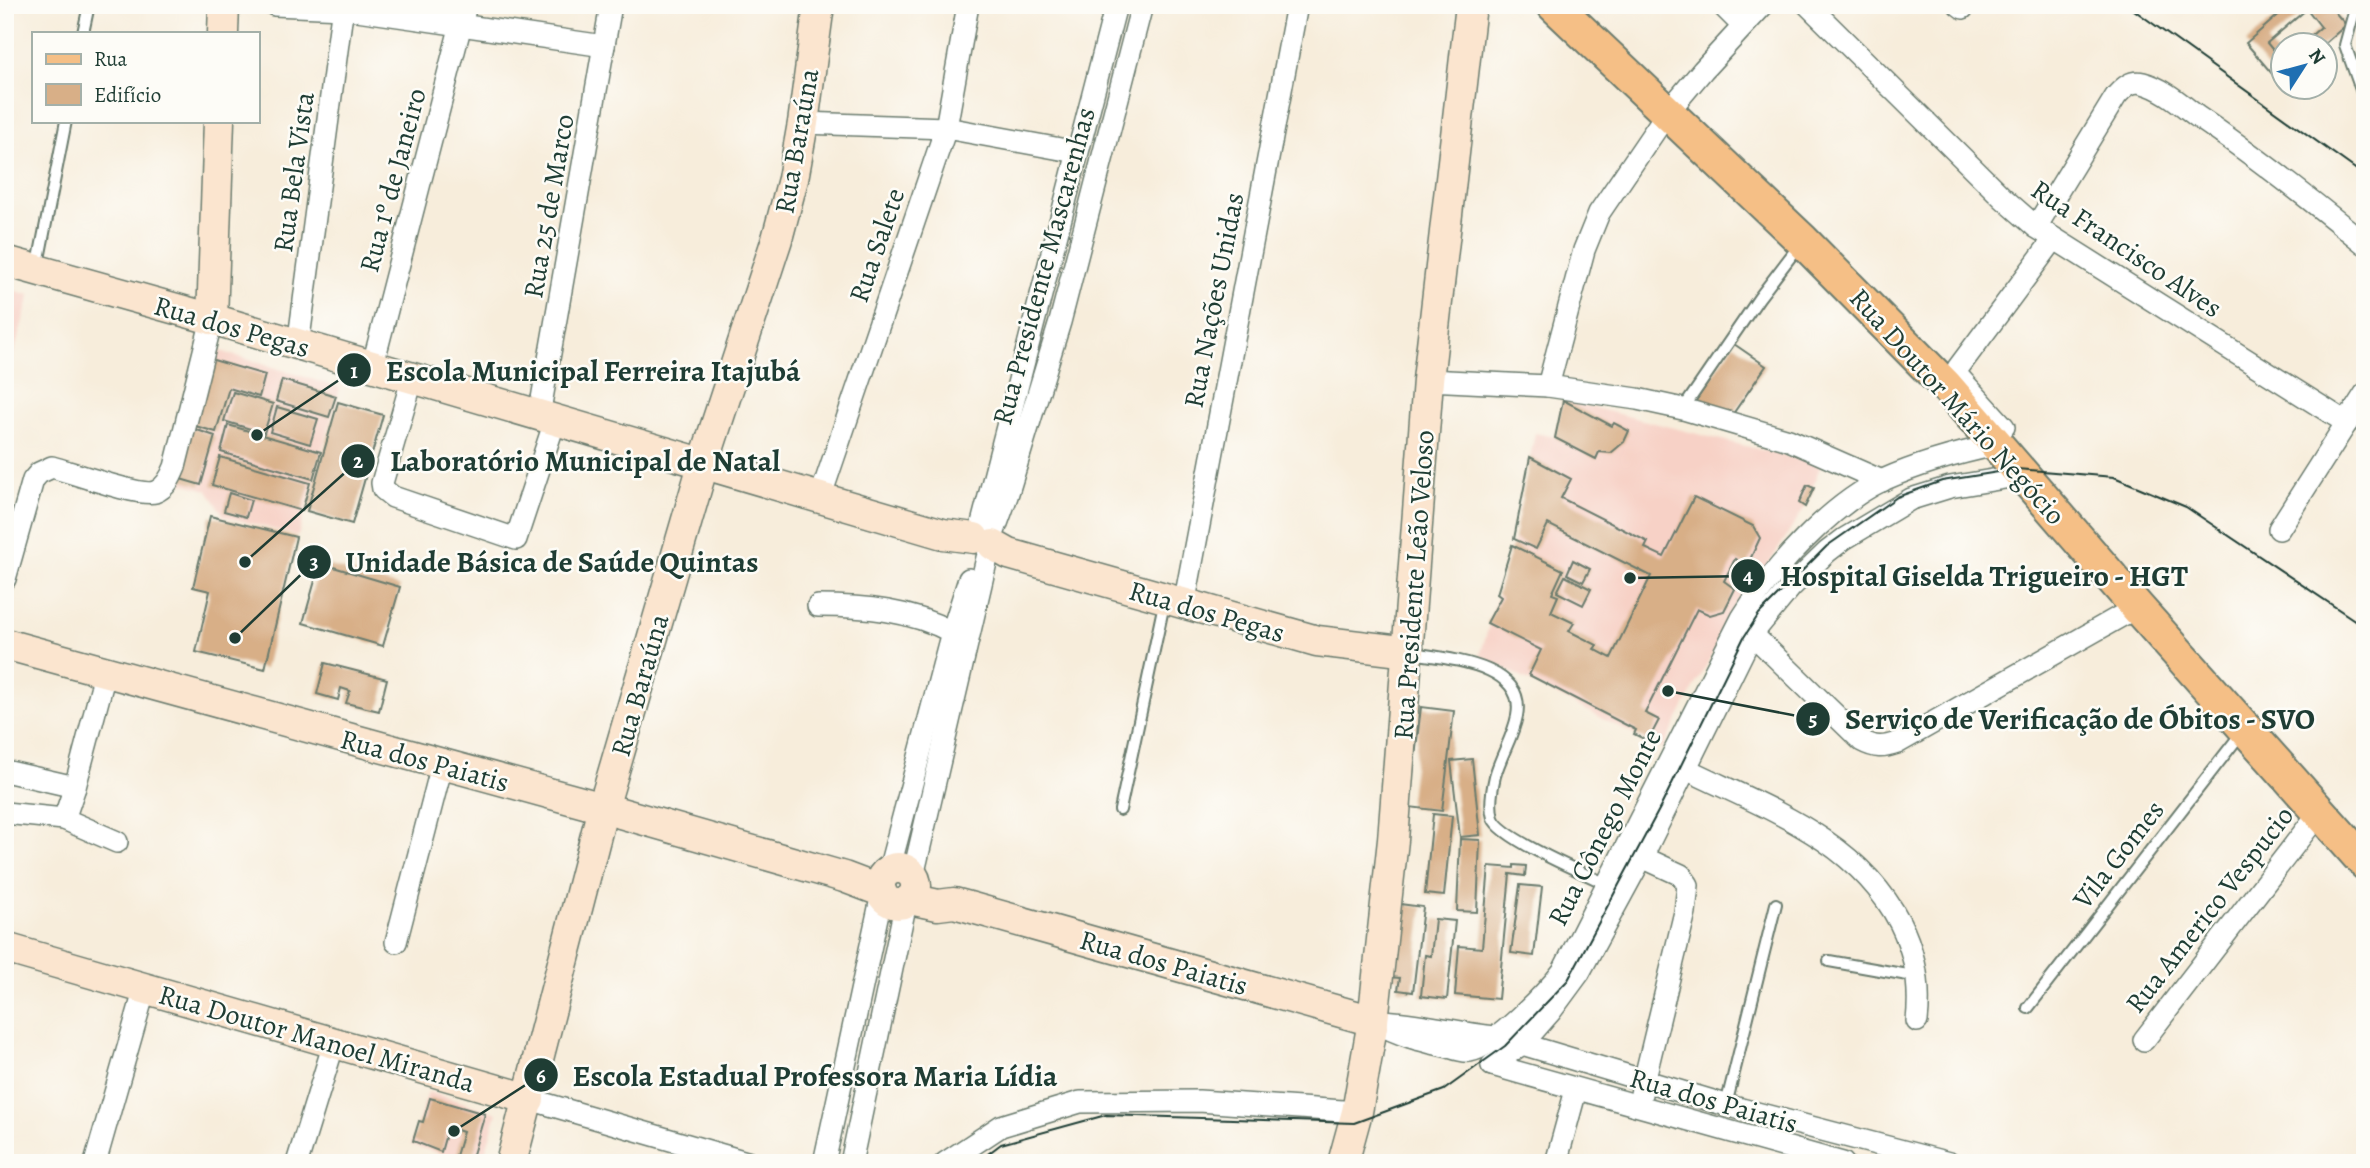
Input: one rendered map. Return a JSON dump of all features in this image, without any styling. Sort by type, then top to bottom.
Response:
[{"type":"main road","points":[[223,32],[224,5]]},
{"type":"main road","name":"Rua Baraúna","points":[[511,1163],[603,808],[702,465],[777,239],[793,179],[819,5]]},
{"type":"main road","name":"Rua Presidente Leão Veloso","points":[[1343,1163],[1357,1112],[1373,1021],[1394,827],[1428,380],[1471,5]]},
{"type":"main road","name":"Rua Doutor Mário Negócio","points":[[1554,5],[1803,241],[1945,385],[2000,436],[2023,475],[2365,863]]},
{"type":"main road","points":[[212,319],[219,122]]},
{"type":"main road","name":"Rua dos Pegas","points":[[5,261],[212,319],[412,380],[1175,602],[1317,641],[1409,652]]},
{"type":"main road","name":"Rua dos Paiatis","points":[[5,644],[105,674],[603,808],[844,877],[898,886],[938,905],[954,903],[1373,1021]]},
{"type":"main road","name":"Rua Doutor Manoel Miranda","points":[[5,948],[529,1099]]},
{"type":"street","points":[[274,5],[464,15],[604,46]]},
{"type":"street","name":"Rua 25 de Marco","points":[[412,380],[382,483],[383,489],[393,497],[516,539],[547,419],[611,5]]},
{"type":"street","name":"Rua Salete","points":[[820,498],[946,128],[968,5]]},
{"type":"street","name":"Rua Presidente Mascarenhas","points":[[824,1163],[985,548],[1077,152],[1116,5]]},
{"type":"street","name":"Rua Presidente Mascarenhas","points":[[851,1163],[898,886],[952,632],[1007,496],[1060,322],[1142,5]]},
{"type":"street","name":"Rua Nações Unidas","points":[[1175,602],[1297,5]]},
{"type":"street","points":[[1722,5],[1743,26]]},
{"type":"street","points":[[1548,386],[1590,232],[1612,192],[1667,113],[1763,5]]},
{"type":"street","name":"Rua Francisco Alves","points":[[1808,5],[2003,198],[2036,227],[2347,423]]},
{"type":"street","name":"Rua Bela Vista","points":[[298,346],[343,7]]},
{"type":"street","name":"Rua 1º de Janeiro","points":[[372,368],[464,15]]},
{"type":"street","points":[[2036,227],[2116,96],[2124,86],[2137,82],[2145,83],[2163,93],[2242,147],[2365,244]]},
{"type":"street","points":[[803,124],[946,128],[1077,152]]},
{"type":"street","points":[[2000,436],[1956,374],[2054,239]]},
{"type":"street","points":[[5,579],[33,480],[39,473],[52,467],[152,493],[162,488],[169,480],[175,467],[212,319]]},
{"type":"street","points":[[1428,380],[1548,386],[1683,409],[1789,440],[1882,481]]},
{"type":"street","points":[[2279,529],[2365,394]]},
{"type":"street","name":"Rua Cônego Monte","points":[[1468,1051],[1495,1037],[1563,971],[1674,748],[1751,602],[1766,581],[1846,503],[1882,481],[2000,436]]},
{"type":"street","name":"Rua Cônego Monte","points":[[1492,1065],[1522,1044],[1579,973],[1642,857],[1752,634],[1790,588],[1827,552],[1888,511],[1931,491],[2023,475]]},
{"type":"street","points":[[818,606],[887,610],[933,622],[952,632]]},
{"type":"street","points":[[1752,634],[1862,740],[1871,746],[1883,748],[1909,736],[2137,607]]},
{"type":"street","points":[[65,819],[105,674]]},
{"type":"street","points":[[396,942],[442,765]]},
{"type":"street","points":[[1684,768],[1810,830],[1842,852],[1877,886],[1904,931],[1919,977],[1917,1021]]},
{"type":"street","points":[[5,771],[75,787]]},
{"type":"street","points":[[5,813],[65,819],[117,842]]},
{"type":"street","name":"Rua Americo Vespucio","points":[[2144,1040],[2319,813]]},
{"type":"street","points":[[1637,1106],[1685,912],[1688,885],[1681,875],[1642,857]]},
{"type":"street","points":[[95,1163],[145,988]]},
{"type":"street","name":"Rua dos Paiatis","points":[[1373,1021],[1409,1021],[1464,1034],[1495,1037]]},
{"type":"street","name":"Rua dos Paiatis","points":[[1373,1021],[1404,1037],[1468,1051]]},
{"type":"street","points":[[297,1163],[334,1043]]},
{"type":"street","name":"Rua dos Paiatis","points":[[1522,1044],[1726,1105],[1949,1163]]},
{"type":"street","name":"Rua dos Paiatis","points":[[1492,1065],[1843,1163]]},
{"type":"street","points":[[1556,1163],[1576,1090]]},
{"type":"street","name":"Rua Doutor Manoel Miranda","points":[[529,1099],[750,1163]]},
{"type":"street","points":[[945,1163],[1001,1126],[1080,1102],[1199,1101],[1357,1112]]},
{"type":"street","points":[[1745,1136],[1752,1112]]},
{"type":"lane","points":[[83,32],[89,5]]},
{"type":"lane","points":[[2356,5],[2345,45],[2365,101]]},
{"type":"lane","points":[[37,271],[66,122]]},
{"type":"lane","points":[[1683,409],[1759,298],[1803,241]]},
{"type":"lane","points":[[1120,810],[1175,602]]},
{"type":"lane","points":[[1409,652],[1483,667],[1505,678],[1513,688],[1518,712],[1515,725],[1500,756],[1491,793],[1493,819],[1508,835],[1607,884]]},
{"type":"lane","name":"Vila Gomes","points":[[2028,1008],[2245,728]]},
{"type":"lane","points":[[1726,1105],[1776,904]]},
{"type":"lane","points":[[1829,961],[1919,977]]},
{"type":"shaded area","points":[[5,288],[30,295],[5,386]]},
{"type":"shaded area","points":[[214,349],[340,388],[298,536],[224,516],[208,490],[174,481]]},
{"type":"shaded area","points":[[1563,400],[1821,465],[1805,507],[1717,645],[1662,749],[1480,656],[1514,539],[1535,433],[1555,437]]},
{"type":"shaded area","points":[[428,1092],[497,1113],[482,1163],[471,1163],[411,1145]]},
{"type":"building","points":[[2290,5],[2329,5],[2346,25],[2338,32],[2315,32],[2321,27],[2307,9],[2280,32],[2268,32],[2268,69],[2246,43]]},
{"type":"building","points":[[1734,344],[1766,366],[1728,421],[1691,408]]},
{"type":"building","points":[[210,359],[265,375],[259,397],[229,388],[216,432],[192,425]]},
{"type":"building","points":[[282,380],[336,396],[329,417],[276,401]]},
{"type":"building","points":[[233,392],[273,404],[264,433],[224,421]]},
{"type":"building","points":[[1563,400],[1612,426],[1614,423],[1629,431],[1624,442],[1611,453],[1599,452],[1596,459],[1555,438]]},
{"type":"building","points":[[338,402],[383,415],[352,524],[307,511]]},
{"type":"building","points":[[277,407],[318,419],[310,444],[270,432]]},
{"type":"building","points":[[228,425],[321,452],[313,479],[221,452]]},
{"type":"building","points":[[191,428],[215,436],[201,485],[177,478]]},
{"type":"building","points":[[220,457],[310,483],[302,511],[212,485]]},
{"type":"building","points":[[1530,457],[1571,479],[1561,498],[1648,542],[1645,548],[1664,557],[1694,497],[1753,526],[1760,538],[1747,566],[1735,559],[1724,581],[1735,589],[1724,611],[1710,615],[1697,609],[1645,713],[1659,720],[1648,741],[1634,734],[1636,730],[1529,675],[1541,650],[1487,623],[1501,597],[1497,594],[1512,545],[1563,570],[1552,594],[1558,596],[1551,612],[1574,623],[1569,631],[1597,645],[1594,649],[1611,658],[1651,576],[1548,524],[1536,549],[1514,539]]},
{"type":"building","points":[[1807,485],[1814,488],[1805,507],[1799,503]]},
{"type":"building","points":[[229,493],[251,500],[246,517],[224,511]]},
{"type":"building","points":[[210,516],[296,537],[265,669],[196,652],[210,591],[193,587]]},
{"type":"building","points":[[1573,560],[1590,569],[1583,582],[1567,574]]},
{"type":"building","points":[[320,563],[400,587],[383,646],[303,623]]},
{"type":"building","points":[[1565,576],[1591,589],[1583,605],[1557,592]]},
{"type":"building","points":[[325,663],[387,679],[379,711],[346,703],[350,691],[341,688],[338,700],[317,694]]},
{"type":"building","points":[[1421,707],[1454,711],[1442,811],[1409,807]]},
{"type":"building","points":[[1472,759],[1480,835],[1460,837],[1451,761]]},
{"type":"building","points":[[1433,814],[1452,816],[1444,896],[1425,894]]},
{"type":"building","points":[[1460,839],[1480,840],[1477,912],[1457,911]]},
{"type":"building","points":[[1514,865],[1526,866],[1525,876],[1510,874],[1498,999],[1455,995],[1459,946],[1482,948],[1489,866],[1514,868]]},
{"type":"building","points":[[1520,885],[1542,887],[1534,956],[1511,953]]},
{"type":"building","points":[[1400,904],[1423,907],[1413,992],[1398,990],[1400,978],[1390,977]]},
{"type":"building","points":[[1435,919],[1455,921],[1447,999],[1421,996],[1425,955],[1431,956]]},
{"type":"building","points":[[430,1098],[485,1114],[471,1161],[456,1156],[463,1132],[448,1127],[441,1152],[413,1141],[419,1121],[423,1122]]},
{"type":"tram line","points":[[2127,5],[2365,176]]},
{"type":"tram line","points":[[976,1163],[1001,1144],[1106,1115],[1354,1123],[1444,1090],[1505,1046],[1568,980],[1661,806],[1744,637],[1759,614],[1827,546],[1897,497],[1942,481],[2017,469],[2114,477],[2186,507],[2365,627]]},
{"type":"place","name":"Escola Municipal Ferreira Itajubá","points":[[257,435]]},
{"type":"place","name":"Laboratório Municipal de Natal","points":[[245,562]]},
{"type":"place","name":"Hospital Giselda Trigueiro - HGT","points":[[1630,578]]},
{"type":"place","name":"Unidade Básica de Saúde Quintas","points":[[235,638]]},
{"type":"place","name":"Serviço de Verificação de Óbitos - SVO","points":[[1668,691]]},
{"type":"place","name":"Escola Estadual Professora Maria Lídia","points":[[454,1131]]}]
